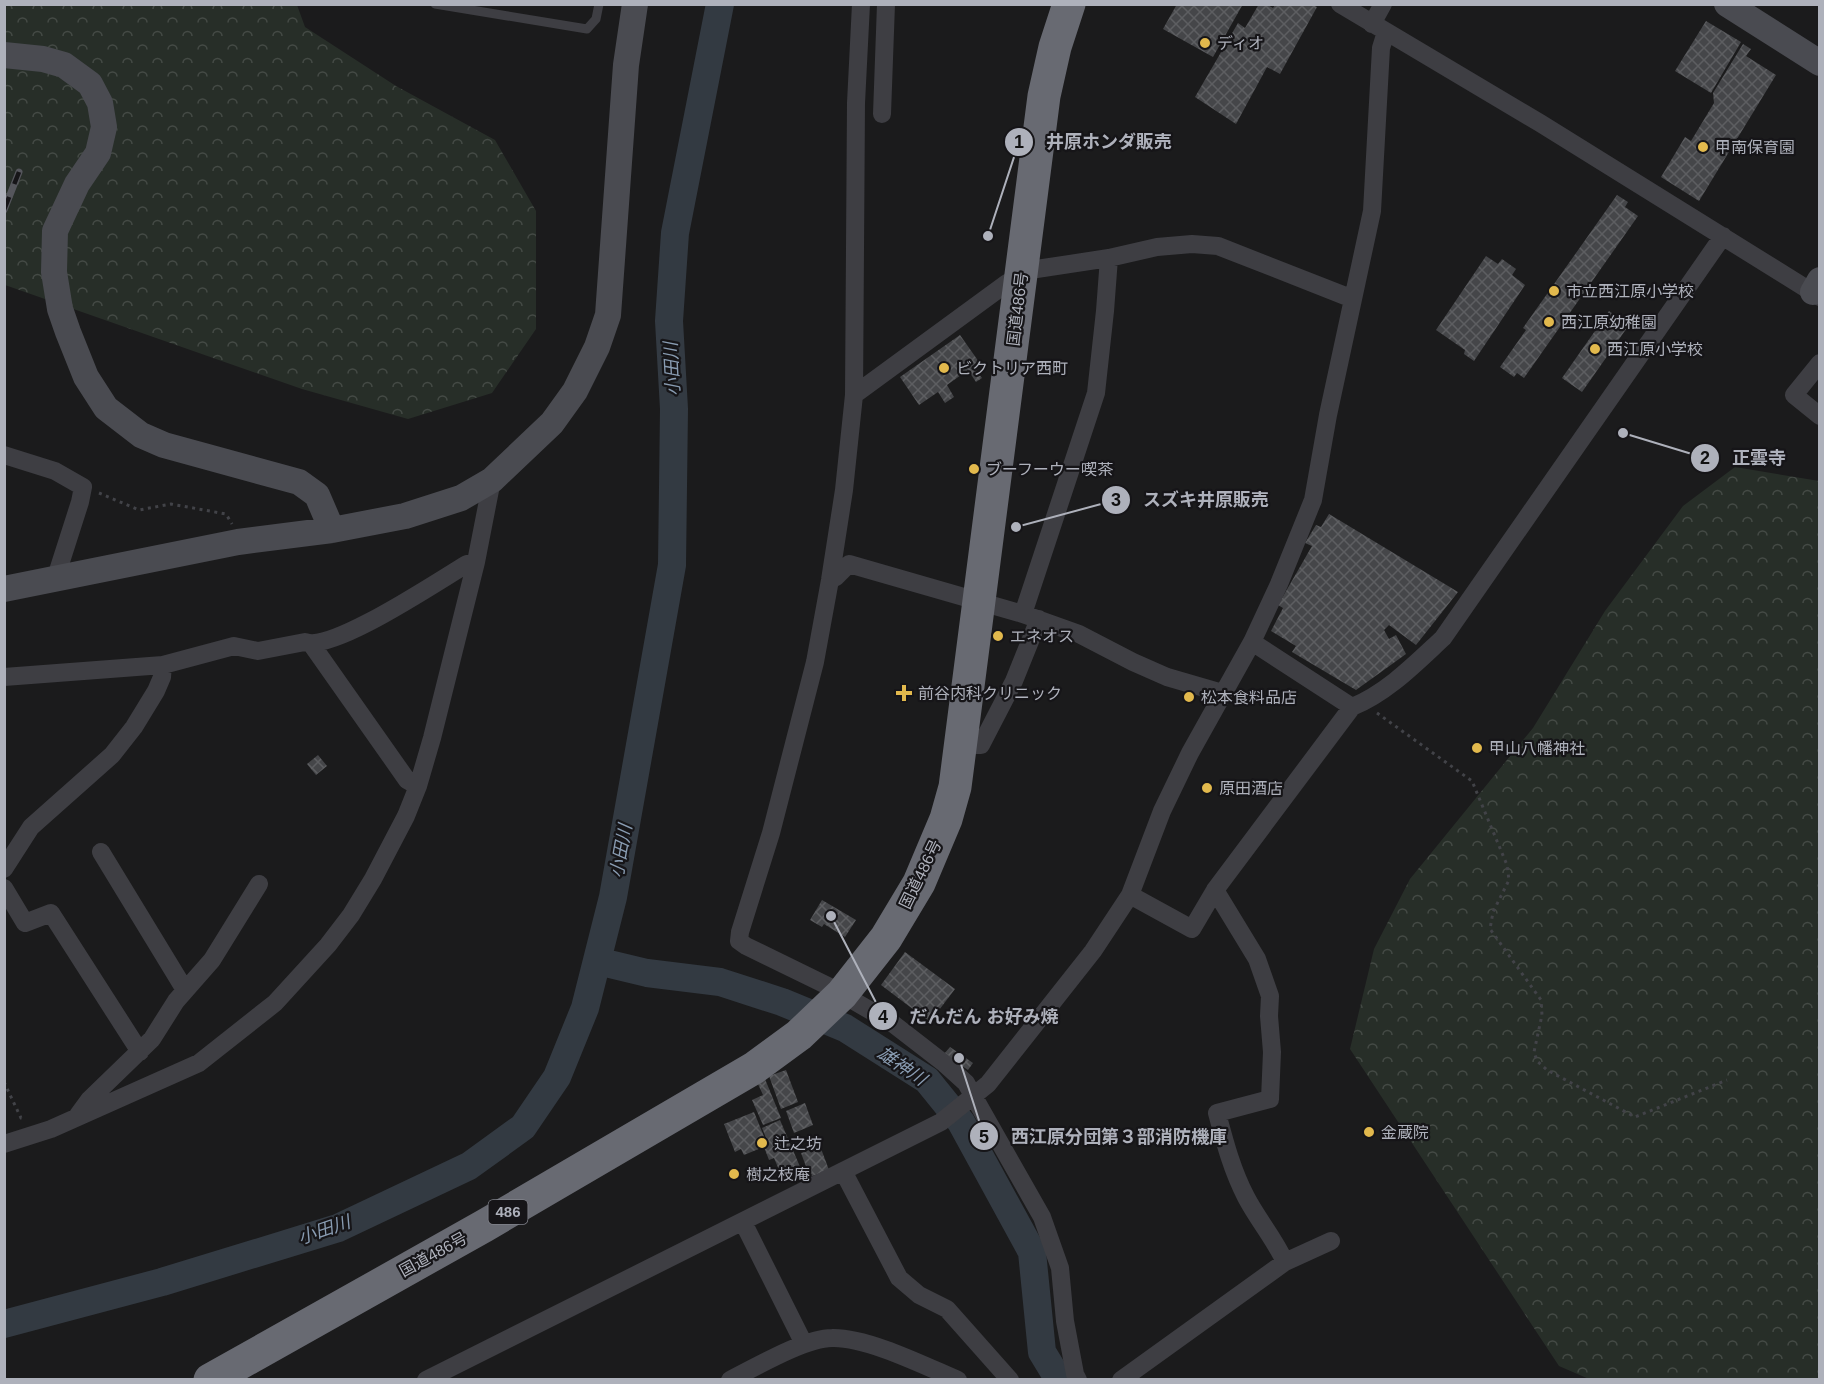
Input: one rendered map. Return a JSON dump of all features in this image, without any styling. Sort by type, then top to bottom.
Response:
[{"type":"highway","name":"国道486号","points":[[210,1380],[494,1220],[754,1068],[799,1035],[839,997],[885,939],[919,883],[946,819],[955,787],[1044,96],[1066,6]]},
{"type":"street","points":[[4,589],[238,542],[332,530],[405,516],[461,498],[492,480],[552,423],[575,391],[597,347],[608,315],[626,65],[635,4]]},
{"type":"street","points":[[861,4],[856,103],[854,395],[844,490],[815,662],[800,726],[739,941],[839,997],[892,1023],[966,1083],[971,1098],[1042,1216],[1060,1268],[1065,1321],[1078,1380]]},
{"type":"street","points":[[882,114],[886,4]]},
{"type":"street","points":[[1340,4],[1540,123],[1723,236],[1817,289]]},
{"type":"street","points":[[426,1380],[940,1122],[988,1084],[1093,951],[1130,895],[1162,811],[1190,753],[1252,642],[1279,584],[1313,500],[1372,211],[1382,48],[1379,28],[1383,4]]},
{"type":"street","points":[[1727,4],[1820,63]]},
{"type":"street","points":[[4,55],[43,58],[64,65],[90,84],[100,103],[104,127],[98,153],[77,184],[55,231],[54,272],[60,309],[68,332],[86,377],[106,408],[141,435],[164,445],[298,482],[317,495],[332,530]]},
{"type":"street","points":[[856,103],[885,60]]},
{"type":"street","points":[[1130,895],[1192,929],[1215,890],[1358,705],[1407,671],[1443,638],[1723,236]]},
{"type":"street","points":[[854,395],[1007,283],[1030,270],[1109,258],[1157,247],[1192,244],[1218,246],[1353,299]]},
{"type":"street","points":[[961,745],[981,745],[1014,681],[1096,393],[1106,311],[1109,258]]},
{"type":"street","points":[[1820,363],[1794,395],[1820,416]]},
{"type":"street","points":[[4,455],[56,471],[83,487],[56,577]]},
{"type":"street","points":[[4,1144],[51,1129],[199,1063],[275,1003],[328,945],[351,915],[406,816],[418,786],[476,562],[492,480]]},
{"type":"street","points":[[312,645],[348,634],[467,564],[476,562]]},
{"type":"street","points":[[830,579],[836,577],[849,564],[979,601],[1080,634],[1167,677],[1222,693]]},
{"type":"street","points":[[4,677],[163,665],[234,646],[258,651],[305,642],[312,645],[407,780],[418,786]]},
{"type":"street","points":[[1252,642],[1358,705]]},
{"type":"street","points":[[4,869],[31,827],[111,755],[134,727],[156,692],[162,677],[163,665]]},
{"type":"street","points":[[101,852],[185,990]]},
{"type":"street","points":[[75,1119],[89,1100],[152,1039],[185,990],[212,960],[259,884]]},
{"type":"street","points":[[4,888],[25,922],[51,913],[140,1052]]},
{"type":"street","points":[[1215,890],[1257,958],[1270,996],[1272,1052],[1270,1099],[1217,1113],[1231,1166],[1247,1200],[1276,1242],[1284,1262]]},
{"type":"street","points":[[843,1171],[899,1278],[919,1295],[947,1309],[1010,1380]]},
{"type":"street","points":[[743,1222],[804,1344]]},
{"type":"street","points":[[1121,1380],[1284,1262],[1331,1241]]},
{"type":"street","points":[[730,1380],[804,1344],[830,1338],[858,1340],[958,1380]]},
{"type":"lane","points":[[435,4],[587,29],[596,19],[599,4]]},
{"type":"path","points":[[83,487],[139,510],[171,504],[225,514],[238,542]]},
{"type":"path","points":[[1358,705],[1472,781],[1507,865],[1509,880],[1492,912],[1490,928],[1540,1000],[1542,1015],[1534,1052],[1537,1061],[1547,1071],[1635,1117],[1727,1080]]},
{"type":"path","points":[[4,1082],[21,1118],[51,1129]]},
{"type":"green space","points":[[5,5],[297,5],[305,27],[396,86],[495,140],[536,211],[536,329],[492,393],[408,419],[302,389],[5,285]]},
{"type":"green space","points":[[1735,467],[1819,481],[1819,1379],[1589,1379],[1559,1366],[1350,1049],[1374,949],[1410,879],[1533,728],[1605,611],[1683,506]]},
{"type":"building","name":"ディオ","points":[[1177,4],[1243,4],[1213,57],[1163,29]]},
{"type":"building","points":[[1259,4],[1266,4],[1273,8],[1275,5],[1313,5],[1317,7],[1280,74],[1267,67],[1236,124],[1195,97],[1238,23],[1245,28]]},
{"type":"building","points":[[1706,21],[1741,42],[1711,93],[1675,71]]},
{"type":"building","points":[[1743,44],[1751,49],[1746,56],[1776,75],[1699,201],[1661,177],[1685,137],[1691,141],[1714,103],[1713,93]]},
{"type":"building","points":[[1617,195],[1628,202],[1625,207],[1638,216],[1524,378],[1517,373],[1514,377],[1500,367],[1526,330],[1523,328]]},
{"type":"building","points":[[1486,256],[1498,264],[1502,259],[1516,269],[1512,275],[1525,285],[1474,361],[1464,354],[1465,350],[1436,330]]},
{"type":"building","points":[[1609,311],[1629,325],[1582,392],[1562,378]]},
{"type":"building","name":"ビクトリア西町","points":[[960,335],[979,362],[973,366],[982,378],[976,382],[968,370],[947,385],[954,397],[945,403],[938,392],[919,405],[900,377]]},
{"type":"building","points":[[1329,514],[1458,592],[1416,645],[1389,625],[1384,630],[1389,639],[1396,635],[1406,654],[1356,690],[1292,652],[1296,646],[1271,631],[1283,608],[1278,605],[1312,546],[1305,543],[1316,525],[1321,527]]},
{"type":"building","points":[[318,755],[327,766],[316,775],[307,764]]},
{"type":"building","points":[[822,900],[856,920],[845,937],[824,924],[822,927],[810,920]]},
{"type":"building","points":[[905,952],[955,989],[930,1022],[881,985]]},
{"type":"building","points":[[950,1047],[973,1063],[968,1070],[944,1054]]},
{"type":"building","points":[[786,1070],[798,1102],[781,1109],[769,1076]]},
{"type":"building","points":[[765,1079],[781,1118],[763,1125],[752,1100],[763,1095],[757,1082]]},
{"type":"building","points":[[805,1103],[813,1125],[794,1133],[786,1111]]},
{"type":"building","points":[[754,1112],[765,1139],[758,1142],[761,1148],[744,1155],[741,1149],[735,1152],[724,1124]]},
{"type":"building","points":[[780,1120],[801,1169],[782,1177],[774,1158],[769,1160],[764,1147],[769,1145],[762,1128]]},
{"type":"building","points":[[820,1146],[829,1170],[810,1177],[801,1153]]},
{"type":"waterway","name":"小田川","points":[[4,1324],[162,1282],[338,1228],[469,1166],[523,1127],[557,1077],[585,1008],[613,897],[672,565],[674,409],[669,321],[675,233],[720,4]]},
{"type":"waterway","name":"雄神川","points":[[597,961],[647,973],[720,982],[782,1002],[845,1028],[927,1080],[961,1122],[1032,1252],[1042,1352],[1059,1380]]},
{"type":"railway","points":[[4,210],[19,172]]},
{"type":"place","name":"ディオ","points":[[1205,43]]},
{"type":"place","name":"甲南保育園","points":[[1703,147]]},
{"type":"place","name":"井原ホンダ販売","points":[[988,236]]},
{"type":"place","name":"市立西江原小学校","points":[[1554,291]]},
{"type":"place","name":"西江原幼稚園","points":[[1549,322]]},
{"type":"place","name":"西江原小学校","points":[[1595,349]]},
{"type":"place","name":"ビクトリア西町","points":[[944,368]]},
{"type":"place","name":"正雲寺","points":[[1623,433]]},
{"type":"place","name":"ブーフーウー喫茶","points":[[974,469]]},
{"type":"place","name":"スズキ井原販売","points":[[1016,527]]},
{"type":"place","name":"エネオス","points":[[998,636]]},
{"type":"place","name":"前谷内科クリニック","points":[[904,693]]},
{"type":"place","name":"松本食料品店","points":[[1189,697]]},
{"type":"place","name":"甲山八幡神社","points":[[1477,748]]},
{"type":"place","name":"原田酒店","points":[[1207,788]]},
{"type":"place","name":"だんだん お好み焼","points":[[831,916]]},
{"type":"place","name":"西江原分団第３部消防機庫","points":[[959,1058]]},
{"type":"place","name":"金蔵院","points":[[1369,1132]]},
{"type":"place","name":"辻之坊","points":[[762,1143]]},
{"type":"place","name":"樹之枝庵","points":[[734,1174]]}]
